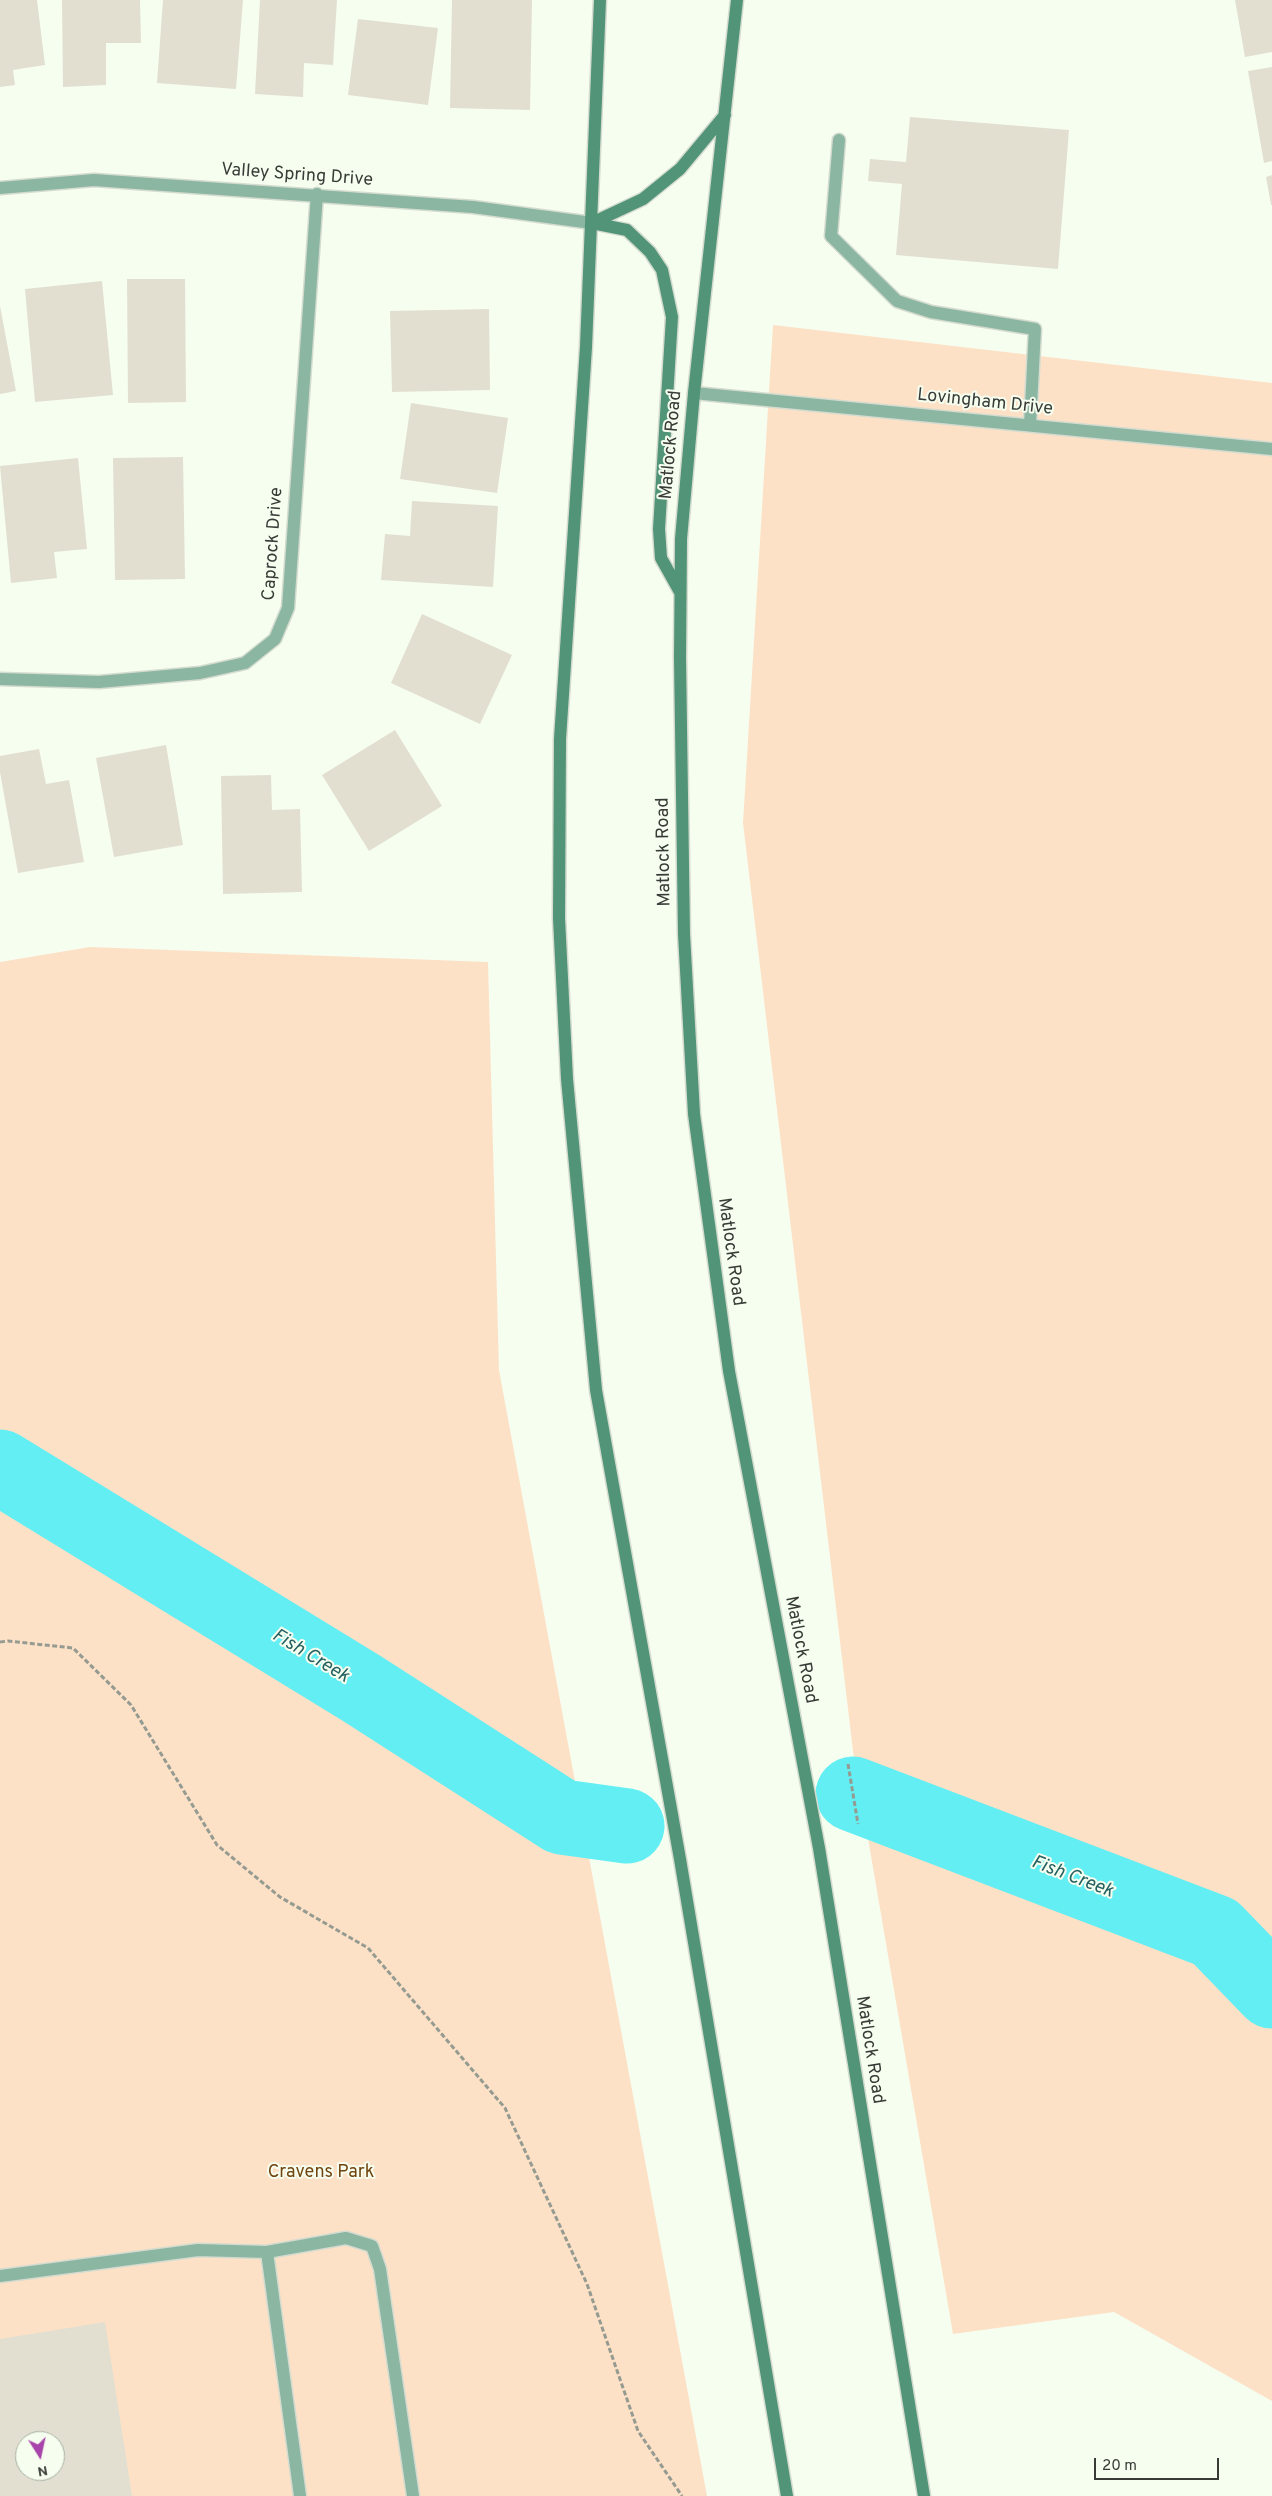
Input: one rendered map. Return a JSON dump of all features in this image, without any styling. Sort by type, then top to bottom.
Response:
[{"type":"main road","points":[[600,0],[592,223],[561,720],[559,918],[567,1079],[596,1390],[665,1770],[787,2496]]},
{"type":"main road","name":"Matlock Road","points":[[736,0],[680,539],[684,934],[694,1114],[729,1371],[819,1848],[924,2496]]},
{"type":"main road","points":[[592,223],[642,199],[680,169],[725,116]]},
{"type":"main road","points":[[592,223],[627,230],[650,252],[662,270],[672,317],[658,529],[661,558],[671,579],[680,592]]},
{"type":"street","points":[[839,140],[831,236],[898,300],[931,312],[1036,329],[1030,425]]},
{"type":"street","name":"Valley Spring Drive","points":[[0,188],[94,180],[318,194],[474,207],[592,223]]},
{"type":"street","name":"Caprock Drive","points":[[0,679],[99,682],[200,673],[245,664],[275,639],[288,608],[318,194]]},
{"type":"street","name":"Lovingham Drive","points":[[694,392],[1272,449]]},
{"type":"street","points":[[0,2276],[198,2250],[267,2252],[346,2238],[372,2246],[380,2269],[413,2496]]},
{"type":"street","points":[[267,2252],[300,2496]]},
{"type":"path","points":[[0,1642],[8,1641],[73,1648],[131,1705],[216,1845],[280,1897],[368,1948],[505,2108],[587,2284],[638,2430],[682,2496]]},
{"type":"path","points":[[848,1764],[858,1824]]},
{"type":"green space","points":[[773,325],[1272,383],[1272,2401],[1114,2312],[953,2334],[853,1751],[743,823]]},
{"type":"green space","name":"Cravens Park","points":[[90,947],[488,962],[499,1370],[707,2496],[0,2496],[0,962]]},
{"type":"building","points":[[0,0],[37,0],[45,65],[13,70],[15,85],[0,87]]},
{"type":"building","points":[[62,0],[140,0],[141,43],[106,43],[106,85],[63,87]]},
{"type":"building","points":[[163,0],[243,0],[236,89],[157,83]]},
{"type":"building","points":[[260,0],[337,0],[333,65],[304,63],[303,97],[255,94]]},
{"type":"building","points":[[452,0],[532,0],[530,110],[450,108]]},
{"type":"building","points":[[1235,0],[1272,0],[1272,52],[1245,57]]},
{"type":"building","points":[[358,19],[438,28],[428,105],[348,95]]},
{"type":"building","points":[[1272,67],[1272,161],[1264,163],[1248,71]]},
{"type":"building","points":[[910,117],[1069,130],[1058,269],[896,255],[902,184],[868,181],[870,159],[906,162]]},
{"type":"building","points":[[1272,175],[1272,205],[1271,205],[1266,177]]},
{"type":"building","points":[[127,279],[185,279],[186,402],[128,403]]},
{"type":"building","points":[[102,281],[113,395],[35,402],[25,289]]},
{"type":"building","points":[[0,306],[16,391],[0,394]]},
{"type":"building","points":[[489,309],[490,390],[392,392],[390,311]]},
{"type":"building","points":[[411,403],[508,418],[497,493],[400,479]]},
{"type":"building","points":[[183,457],[185,579],[115,580],[113,458]]},
{"type":"building","points":[[78,458],[87,549],[54,552],[57,578],[11,583],[0,466]]},
{"type":"building","points":[[412,501],[498,506],[493,587],[381,580],[385,534],[410,536]]},
{"type":"building","points":[[422,614],[512,655],[480,724],[391,683]]},
{"type":"building","points":[[395,730],[442,806],[369,851],[322,775]]},
{"type":"building","points":[[166,745],[183,845],[114,857],[96,758]]},
{"type":"building","points":[[39,749],[46,784],[69,780],[84,862],[18,873],[0,772],[0,756]]},
{"type":"building","points":[[271,775],[272,810],[300,809],[302,892],[223,894],[221,776]]},
{"type":"building","points":[[105,2322],[132,2496],[0,2496],[0,2339]]},
{"type":"waterway","name":"Fish Creek","points":[[0,1467],[361,1688],[562,1817],[627,1826]]},
{"type":"waterway","name":"Fish Creek","points":[[853,1794],[1215,1932],[1272,1991]]}]
